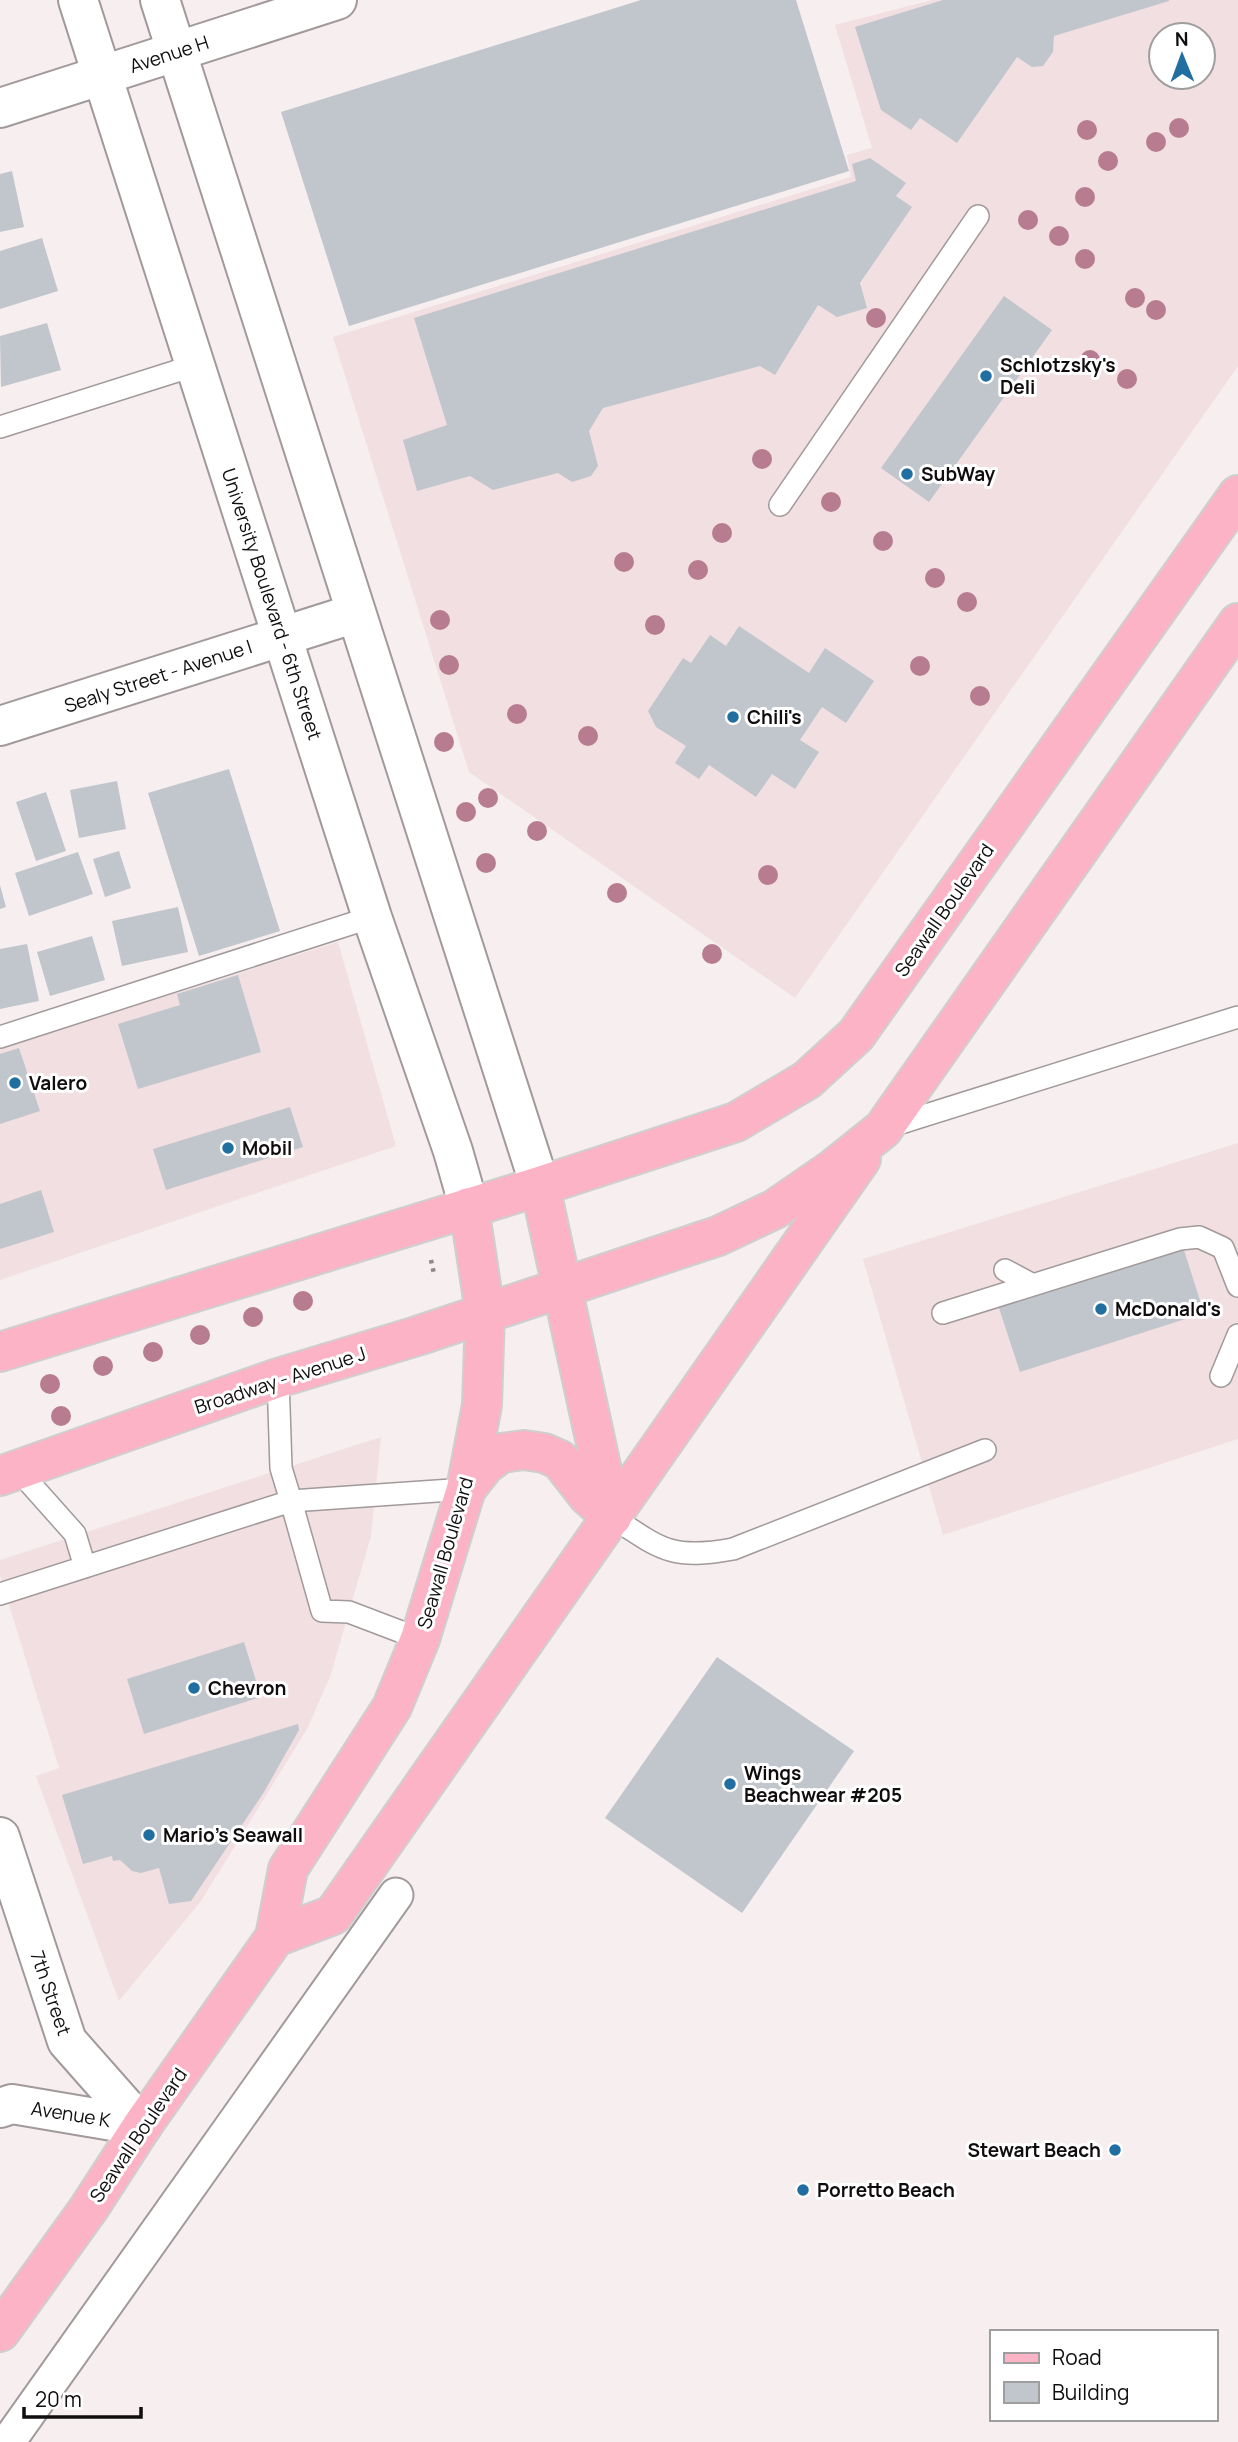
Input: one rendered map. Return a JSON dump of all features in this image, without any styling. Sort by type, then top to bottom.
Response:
[{"type":"main road","name":"Seawall Boulevard","points":[[0,2332],[89,2208],[142,2126],[275,1937],[288,1869],[392,1707],[420,1639],[466,1489],[482,1405],[485,1312],[470,1208],[736,1122],[807,1080],[856,1035],[1238,495]]},
{"type":"main road","points":[[275,1937],[333,1914],[1238,623]]},
{"type":"main road","points":[[561,1287],[718,1236],[775,1209],[833,1169],[883,1129]]},
{"type":"main road","points":[[540,1186],[612,1517]]},
{"type":"main road","points":[[0,1352],[470,1208]]},
{"type":"main road","name":"Broadway - Avenue J","points":[[9,1473],[278,1378],[561,1287]]},
{"type":"main road","points":[[466,1489],[485,1465],[501,1453],[524,1450],[544,1453],[560,1460],[588,1496],[612,1517]]},
{"type":"street","name":"University Boulevard - 6th Street","points":[[78,0],[372,916],[470,1208]]},
{"type":"street","points":[[160,0],[540,1186]]},
{"type":"street","name":"Avenue H","points":[[0,108],[337,0]]},
{"type":"street","name":"Sealy Street - Avenue I","points":[[0,726],[356,612]]},
{"type":"street","name":"7th Street","points":[[0,1838],[66,2041],[142,2126]]},
{"type":"street","points":[[8,2442],[396,1895]]},
{"type":"street","name":"Avenue K","points":[[0,2108],[12,2104],[142,2126]]},
{"type":"lane","points":[[780,505],[978,216]]},
{"type":"lane","points":[[0,427],[196,365]]},
{"type":"lane","points":[[0,1037],[372,916]]},
{"type":"lane","points":[[883,1129],[1238,1017]]},
{"type":"lane","points":[[943,1313],[1180,1239],[1199,1237],[1223,1248],[1238,1286]]},
{"type":"lane","points":[[1005,1270],[1033,1285]]},
{"type":"lane","points":[[1221,1376],[1238,1335]]},
{"type":"lane","points":[[278,1378],[281,1468],[322,1611],[349,1612],[420,1639]]},
{"type":"lane","points":[[612,1517],[652,1544],[675,1553],[704,1555],[733,1549],[985,1450]]},
{"type":"lane","points":[[9,1473],[75,1534],[85,1567]]},
{"type":"lane","points":[[0,1594],[291,1501],[466,1489]]},
{"type":"path","points":[[431,1259],[434,1274]]},
{"type":"shaded area","points":[[932,0],[1238,0],[1238,366],[795,998],[469,772],[333,337],[851,177],[847,155],[872,148],[835,25]]},
{"type":"shaded area","points":[[338,942],[396,1146],[0,1280],[0,1048]]},
{"type":"shaded area","points":[[1238,1143],[1238,1439],[943,1535],[863,1259]]},
{"type":"shaded area","points":[[381,1437],[371,1536],[330,1677],[307,1729],[201,1901],[119,2001],[36,1776],[59,1768],[0,1575],[0,1560]]},
{"type":"building","points":[[641,0],[796,0],[849,171],[349,326],[281,112]]},
{"type":"building","points":[[943,0],[1169,1],[1054,36],[1053,52],[1043,66],[1032,67],[1017,57],[957,143],[920,118],[911,130],[881,110],[855,27]]},
{"type":"building","points":[[870,158],[906,183],[896,196],[912,207],[860,283],[867,308],[837,317],[818,305],[775,375],[760,366],[603,408],[589,431],[598,466],[591,476],[572,482],[558,473],[493,490],[470,476],[417,491],[403,440],[447,425],[414,318],[856,181],[852,164]]},
{"type":"building","points":[[12,171],[24,227],[0,232],[0,174]]},
{"type":"building","points":[[42,238],[58,291],[0,309],[0,251]]},
{"type":"building","points":[[1004,296],[1052,330],[929,502],[881,468]]},
{"type":"building","points":[[47,323],[61,370],[1,387],[0,336]]},
{"type":"building","name":"Chili's","points":[[739,626],[809,673],[825,648],[874,681],[846,723],[822,707],[800,740],[819,752],[795,789],[772,774],[756,797],[709,765],[699,779],[675,763],[686,746],[656,727],[648,711],[683,658],[691,663],[710,635],[726,646]]},
{"type":"building","points":[[229,769],[280,931],[199,956],[148,793]]},
{"type":"building","points":[[117,781],[126,829],[79,838],[70,790]]},
{"type":"building","points":[[46,792],[66,851],[36,861],[16,802]]},
{"type":"building","points":[[119,851],[131,888],[105,897],[93,859]]},
{"type":"building","points":[[78,852],[93,894],[29,916],[15,873]]},
{"type":"building","points":[[0,885],[6,907],[0,909]]},
{"type":"building","points":[[178,907],[188,952],[122,966],[112,921]]},
{"type":"building","points":[[92,936],[105,980],[50,996],[37,952]]},
{"type":"building","points":[[27,944],[39,1001],[0,1009],[0,949]]},
{"type":"building","points":[[238,975],[261,1052],[138,1089],[118,1024],[180,1005],[177,994]]},
{"type":"building","name":"Valero","points":[[19,1048],[40,1111],[0,1124],[0,1054]]},
{"type":"building","name":"Mobil","points":[[290,1107],[303,1147],[166,1190],[153,1149]]},
{"type":"building","points":[[41,1190],[54,1232],[0,1249],[0,1204]]},
{"type":"building","name":"McDonald's","points":[[1183,1247],[1204,1313],[1020,1372],[998,1305]]},
{"type":"building","name":"Chevron","points":[[244,1642],[261,1697],[144,1734],[127,1679]]},
{"type":"building","name":"Wings Beachwear #205","points":[[717,1657],[854,1751],[742,1913],[605,1818]]},
{"type":"building","points":[[298,1724],[299,1730],[264,1792],[191,1901],[169,1904],[159,1868],[141,1873],[132,1871],[120,1860],[113,1861],[112,1856],[83,1864],[62,1795]]},
{"type":"place","name":"Schlotzsky's Deli","points":[[986,376]]},
{"type":"place","name":"SubWay","points":[[907,474]]},
{"type":"place","name":"Chili's","points":[[733,717]]},
{"type":"place","name":"Valero","points":[[15,1083]]},
{"type":"place","name":"Mobil","points":[[228,1148]]},
{"type":"place","name":"McDonald's","points":[[1101,1309]]},
{"type":"place","name":"Chevron","points":[[194,1688]]},
{"type":"place","name":"Wings Beachwear #205","points":[[730,1784]]},
{"type":"place","name":"Mario’s Seawall","points":[[149,1835]]},
{"type":"place","name":"Stewart Beach","points":[[1115,2150]]},
{"type":"place","name":"Porretto Beach","points":[[803,2190]]}]
